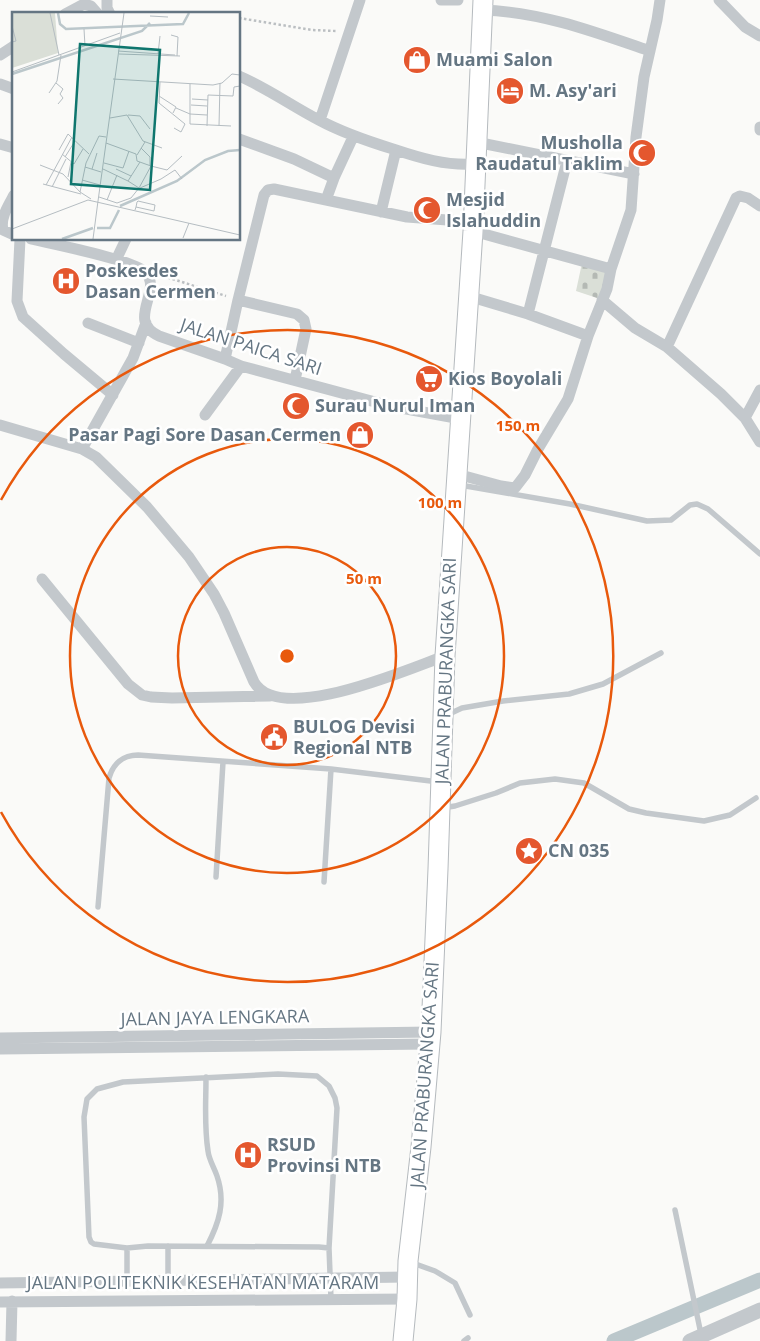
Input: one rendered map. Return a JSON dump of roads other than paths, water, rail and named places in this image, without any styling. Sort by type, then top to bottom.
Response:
[{"type":"main road","name":"JALAN PRABURANGKA SARI","points":[[403,1341],[430,1038],[445,656],[473,227],[483,5]]},
{"type":"street","points":[[320,120],[360,0]]},
{"type":"street","points":[[441,0],[458,0]]},
{"type":"street","points":[[456,479],[515,488],[525,475],[568,399],[631,210],[644,77],[660,0]]},
{"type":"street","points":[[719,0],[745,27],[760,36]]},
{"type":"street","points":[[69,12],[84,4],[105,10]]},
{"type":"street","points":[[483,5],[541,16],[650,51]]},
{"type":"street","points":[[0,55],[12,47]]},
{"type":"street","points":[[240,76],[353,137],[441,163],[475,164]]},
{"type":"street","points":[[0,84],[12,88]]},
{"type":"street","points":[[326,200],[353,137]]},
{"type":"street","points":[[240,139],[278,152],[334,178]]},
{"type":"street","points":[[476,142],[634,174]]},
{"type":"street","points":[[381,212],[396,150]]},
{"type":"street","points":[[528,314],[567,161]]},
{"type":"street","points":[[225,359],[264,194],[274,189],[381,212],[473,227],[544,252],[611,269]]},
{"type":"street","points":[[667,348],[736,198],[740,196],[748,198],[760,206]]},
{"type":"street","points":[[12,199],[2,219],[9,232],[17,301],[24,316],[64,354],[113,395]]},
{"type":"street","points":[[35,240],[116,260],[144,270],[149,276],[151,285],[144,313],[146,323],[139,343],[133,358],[82,449]]},
{"type":"street","points":[[116,260],[126,240]]},
{"type":"street","points":[[468,296],[528,314],[588,336]]},
{"type":"street","points":[[238,300],[297,314],[304,320],[306,328],[295,380]]},
{"type":"street","points":[[602,300],[635,328],[667,348],[721,394],[746,418],[760,442]]},
{"type":"street","points":[[88,323],[139,343]]},
{"type":"street","name":"JALAN PAICA SARI","points":[[146,323],[152,332],[159,336],[240,366],[390,406],[461,419]]},
{"type":"street","points":[[205,415],[240,366]]},
{"type":"street","points":[[746,418],[760,390]]},
{"type":"street","points":[[0,425],[82,449],[96,457],[147,507],[202,575],[224,613],[256,686],[270,696]]},
{"type":"street","points":[[42,580],[128,684],[142,695],[172,698],[314,697],[342,692],[445,656]]},
{"type":"street","name":"JALAN JAYA LENGKARA","points":[[0,1038],[430,1038]]},
{"type":"street","name":"JALAN JAYA LENGKARA","points":[[0,1049],[430,1038]]},
{"type":"street","points":[[0,1283],[331,1278],[408,1269]]},
{"type":"street","points":[[188,1281],[189,1300]]},
{"type":"street","name":"JALAN POLITEKNIK KESEHATAN MATARAM","points":[[6,1301],[407,1299]]},
{"type":"street","points":[[6,1301],[11,1341]]},
{"type":"street","points":[[704,1334],[760,1310]]},
{"type":"lane","points":[[456,479],[647,521],[671,520],[690,505],[697,504],[708,509],[760,554]]},
{"type":"lane","points":[[443,716],[462,708],[503,701],[569,694],[603,684],[661,653]]},
{"type":"lane","points":[[98,907],[109,778],[114,766],[125,758],[134,755],[331,769],[441,783]]},
{"type":"lane","points":[[216,877],[223,762]]},
{"type":"lane","points":[[324,882],[331,769]]},
{"type":"lane","points":[[440,808],[455,806],[520,783],[555,778],[584,782],[629,809],[704,821],[730,815],[756,798]]},
{"type":"lane","points":[[329,1248],[207,1246],[127,1248],[94,1244],[89,1237],[84,1117],[87,1099],[97,1088],[124,1082],[278,1074],[317,1076],[328,1086],[335,1098],[336,1108],[329,1248],[331,1299]]},
{"type":"lane","points":[[206,1077],[205,1131],[208,1153],[220,1190],[221,1212],[217,1226],[207,1246]]},
{"type":"lane","points":[[675,1210],[693,1298],[704,1334]]},
{"type":"lane","points":[[168,1246],[168,1281]]},
{"type":"lane","points":[[127,1248],[127,1282]]},
{"type":"lane","points":[[408,1269],[435,1271],[455,1283],[470,1315]]},
{"type":"waterway","points":[[614,1341],[760,1280]]},
{"type":"place","name":"Muami Salon","points":[[417,60]]},
{"type":"place","name":"M. Asy'ari","points":[[510,91]]},
{"type":"place","name":"Musholla Raudatul Taklim","points":[[642,153]]},
{"type":"place","name":"Mesjid Islahuddin","points":[[427,210]]},
{"type":"place","name":"Poskesdes Dasan Cermen","points":[[66,281]]},
{"type":"place","name":"Kios Boyolali","points":[[429,379]]},
{"type":"place","name":"Surau Nurul Iman","points":[[296,406]]},
{"type":"place","name":"Pasar Pagi Sore Dasan Cermen","points":[[360,435]]},
{"type":"place","name":"BULOG Devisi Regional NTB","points":[[274,737]]},
{"type":"place","name":"CN 035","points":[[529,851]]},
{"type":"place","name":"RSUD Provinsi NTB","points":[[248,1155]]}]
